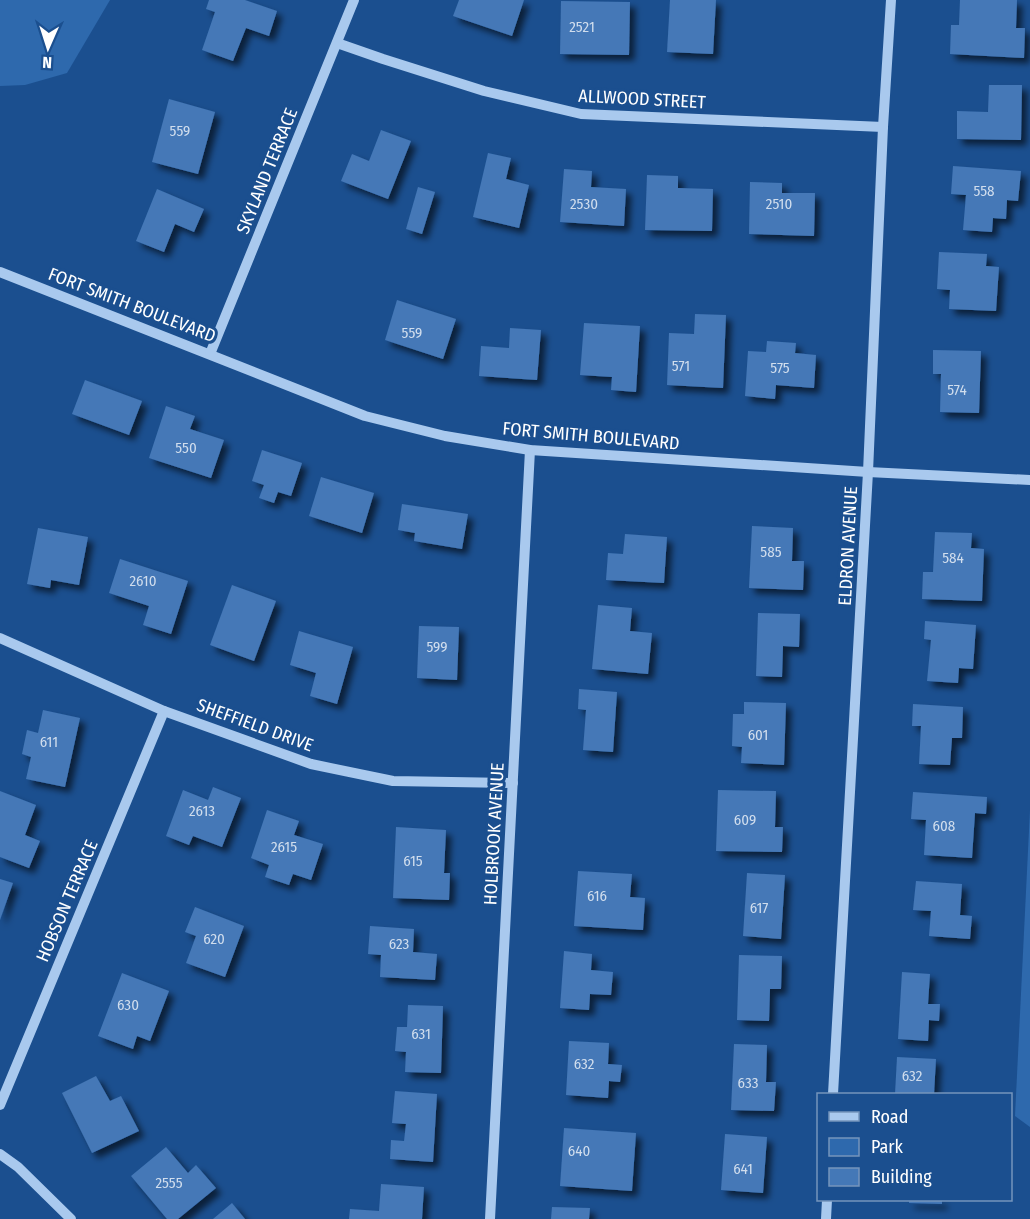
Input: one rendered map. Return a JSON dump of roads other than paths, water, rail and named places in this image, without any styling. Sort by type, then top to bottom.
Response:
[{"type":"street","name":"SKYLAND TERRACE","points":[[210,354],[354,0]]},
{"type":"street","name":"ELDRON AVENUE","points":[[833,1093],[868,472],[883,127],[891,0]]},
{"type":"street","name":"ALLWOOD STREET","points":[[337,43],[484,91],[581,114],[883,127]]},
{"type":"street","name":"FORT SMITH BOULEVARD","points":[[0,272],[365,416],[445,436],[530,450],[1030,480]]},
{"type":"street","name":"HOLBROOK AVENUE","points":[[489,1219],[530,450]]},
{"type":"street","name":"SHEFFIELD DRIVE","points":[[0,639],[164,711],[311,764],[393,781],[513,783]]},
{"type":"street","name":"HOBSON TERRACE","points":[[0,1105],[164,711]]},
{"type":"street","points":[[0,1154],[18,1167],[71,1219]]},
{"type":"street","points":[[826,1219],[827,1201]]}]
